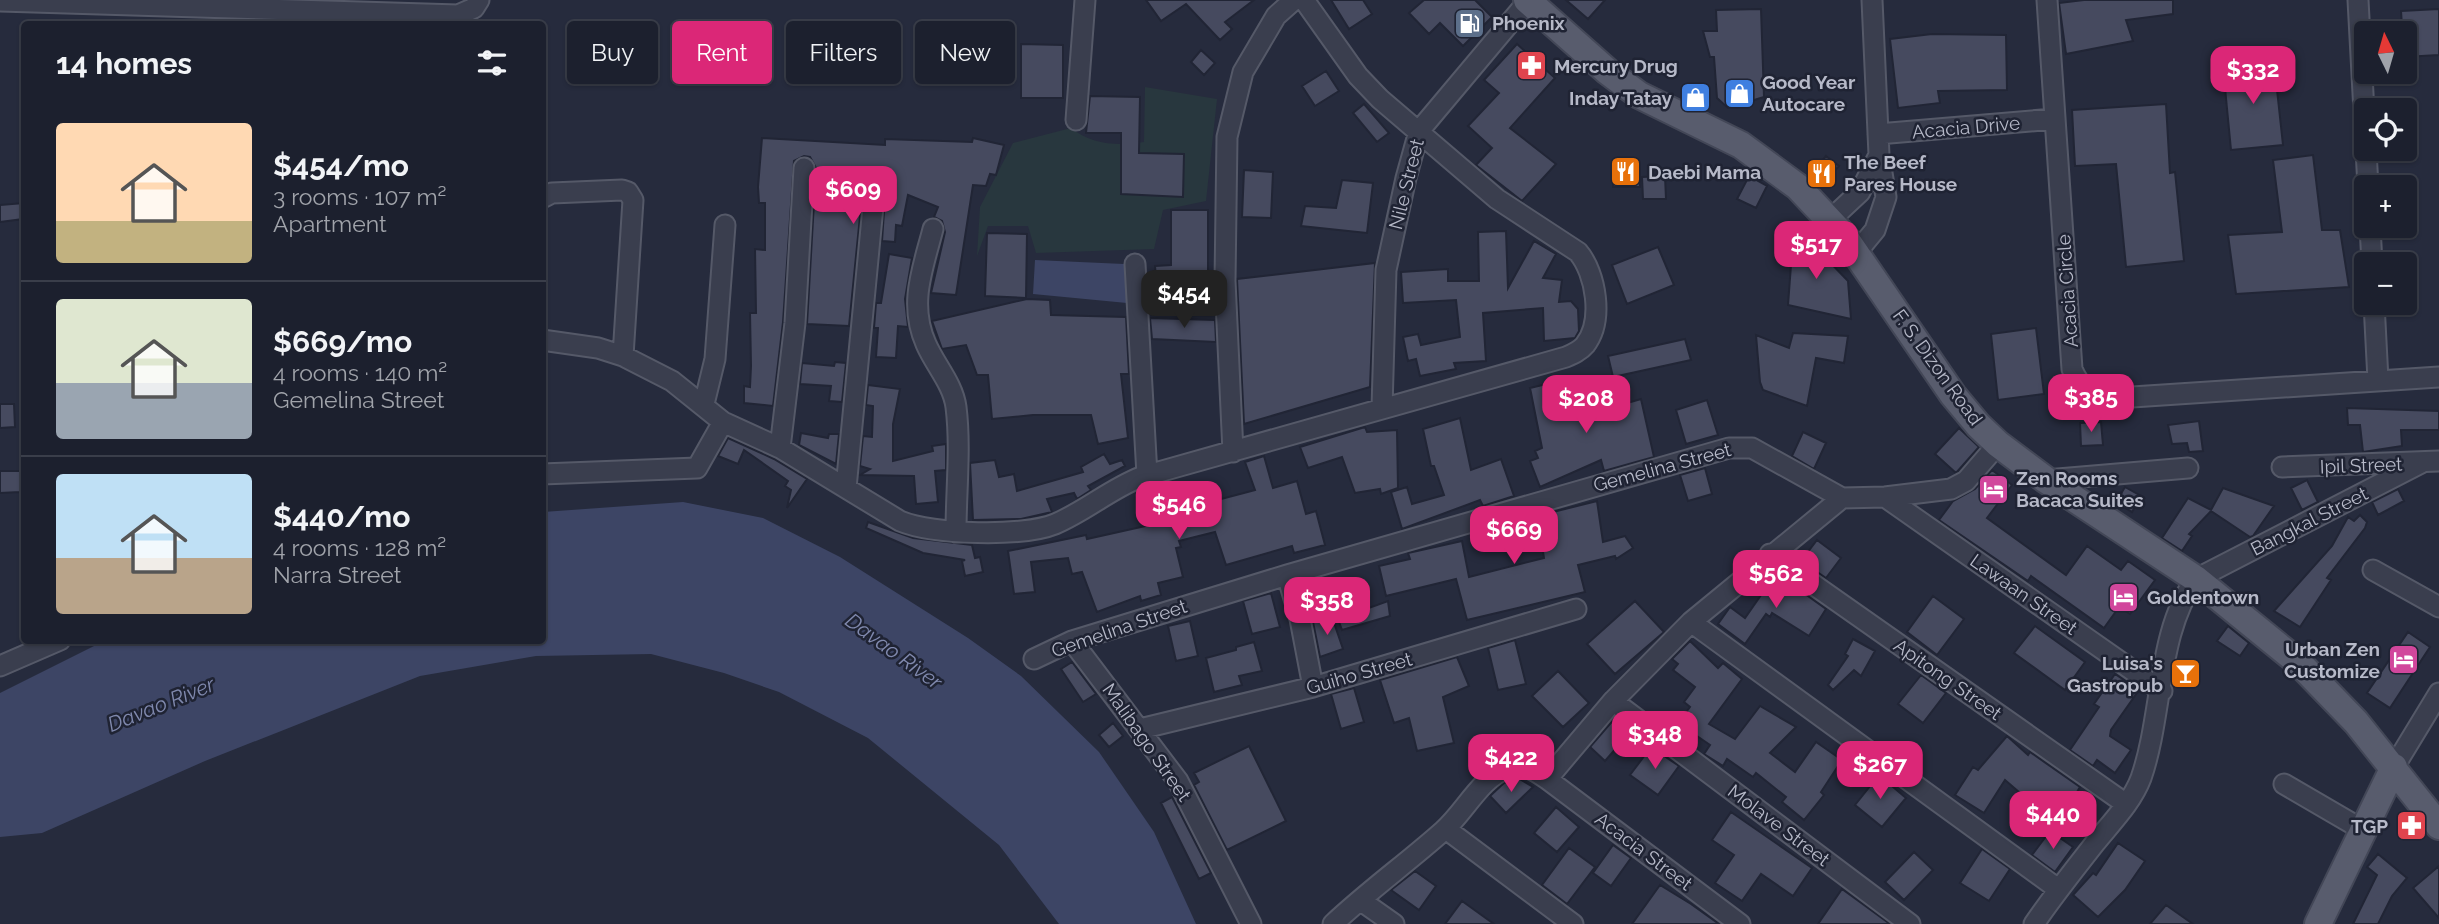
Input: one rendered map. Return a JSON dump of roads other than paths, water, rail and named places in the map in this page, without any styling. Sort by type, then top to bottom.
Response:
[{"type":"main road","name":"F. S. Dizon Road","points":[[1528,0],[1607,71],[1639,95],[1707,127],[1773,166],[1830,220],[1954,394],[1998,444],[2046,480],[2196,579],[2298,662],[2394,767],[2439,826]]},
{"type":"main road","points":[[2318,924],[2394,767]]},
{"type":"street","points":[[0,1],[387,19],[458,15],[474,8],[479,0]]},
{"type":"street","points":[[1076,120],[1085,0]]},
{"type":"street","points":[[1233,452],[1225,281],[1227,137],[1242,72],[1276,16],[1294,0]]},
{"type":"street","points":[[546,341],[598,348],[623,356],[672,381],[704,404],[723,422],[780,448],[915,527],[956,532],[1009,531],[1051,526],[1121,484],[1147,475],[1566,357],[1586,344],[1595,314],[1592,273],[1578,252],[1497,199],[1358,76],[1304,0]]},
{"type":"street","name":"Nile Street","points":[[1382,408],[1386,270],[1419,131],[1528,0]]},
{"type":"street","points":[[1856,253],[1875,230],[1884,206],[1885,185],[1879,155],[1872,0]]},
{"type":"street","name":"Acacia Circle","points":[[2047,0],[2072,369],[2078,382],[2088,393],[2117,398],[2439,377]]},
{"type":"street","points":[[2358,0],[2367,175]]},
{"type":"street","name":"Acacia Drive","points":[[1878,134],[2054,119]]},
{"type":"street","points":[[1830,220],[1860,192],[1879,155]]},
{"type":"street","points":[[780,448],[795,323],[804,168]]},
{"type":"street","points":[[846,488],[875,186]]},
{"type":"street","points":[[546,196],[552,193],[622,190],[631,196],[623,356]]},
{"type":"street","points":[[704,404],[715,359],[724,225]]},
{"type":"street","points":[[933,229],[916,296],[916,310],[925,343],[947,382],[956,407],[956,532]]},
{"type":"street","points":[[1135,264],[1147,475]]},
{"type":"street","points":[[2375,315],[2378,380]]},
{"type":"street","points":[[546,474],[697,468],[723,422]]},
{"type":"street","points":[[1547,779],[1613,701],[1691,622],[1770,554],[1842,498],[1885,497],[1951,489],[1975,472],[1998,444]]},
{"type":"street","name":"Gemelina Street","points":[[1034,659],[1072,640],[1287,575],[1679,460],[1740,446],[1752,447],[1842,498]]},
{"type":"street","name":"Ipil Street","points":[[2282,467],[2430,462]]},
{"type":"street","name":"Bangkal Street","points":[[2196,579],[2430,462]]},
{"type":"street","points":[[2046,480],[2188,468]]},
{"type":"street","name":"Lawaan Street","points":[[1885,497],[2162,691]]},
{"type":"street","name":"Apitong Street","points":[[1770,554],[2126,804]]},
{"type":"street","points":[[2373,570],[2439,607]]},
{"type":"street","points":[[1287,575],[1300,619],[1313,687]]},
{"type":"street","points":[[2034,924],[2058,889],[2126,804],[2140,781],[2162,691],[2174,623],[2183,597],[2196,579]]},
{"type":"street","name":"Guiho Street","points":[[1140,729],[1313,687],[1576,609]]},
{"type":"street","points":[[1691,622],[2058,889]]},
{"type":"street","name":"Malibago Street","points":[[1072,640],[1178,781],[1251,924]]},
{"type":"street","points":[[0,666],[51,644]]},
{"type":"street","points":[[2394,767],[2439,693]]},
{"type":"street","name":"Molave Street","points":[[1613,701],[1910,924]]},
{"type":"street","name":"Acacia Street","points":[[1333,924],[1446,829],[1487,782],[1509,767],[1527,766],[1740,924]]},
{"type":"street","points":[[2284,784],[2363,830]]},
{"type":"street","points":[[1446,829],[1573,924]]},
{"type":"street","points":[[1360,900],[1394,924]]},
{"type":"water","points":[[1035,260],[1124,264],[1127,303],[1033,294]]},
{"type":"water","name":"Davao River","points":[[683,502],[763,518],[840,557],[968,638],[1021,676],[1099,752],[1154,832],[1196,924],[1059,924],[999,845],[868,738],[779,692],[724,673],[651,654],[536,656],[420,676],[205,761],[42,833],[0,837],[0,693],[98,644],[546,644],[546,512]]},
{"type":"place","name":"Phoenix","points":[[1469,23]]},
{"type":"place","name":"Mercury Drug","points":[[1531,66]]},
{"type":"place","name":"Good Year Autocare","points":[[1739,93]]},
{"type":"place","name":"Inday Tatay","points":[[1695,98]]},
{"type":"place","name":"Daebi Mama","points":[[1625,172]]},
{"type":"place","name":"The Beef Pares House","points":[[1821,173]]},
{"type":"place","name":"Zen Rooms Bacaca Suites","points":[[1993,489]]},
{"type":"place","name":"Goldentown","points":[[2124,597]]},
{"type":"place","name":"Urban Zen Customize","points":[[2403,660]]},
{"type":"place","name":"Luisa's Gastropub","points":[[2186,674]]},
{"type":"place","name":"TGP","points":[[2411,826]]}]
